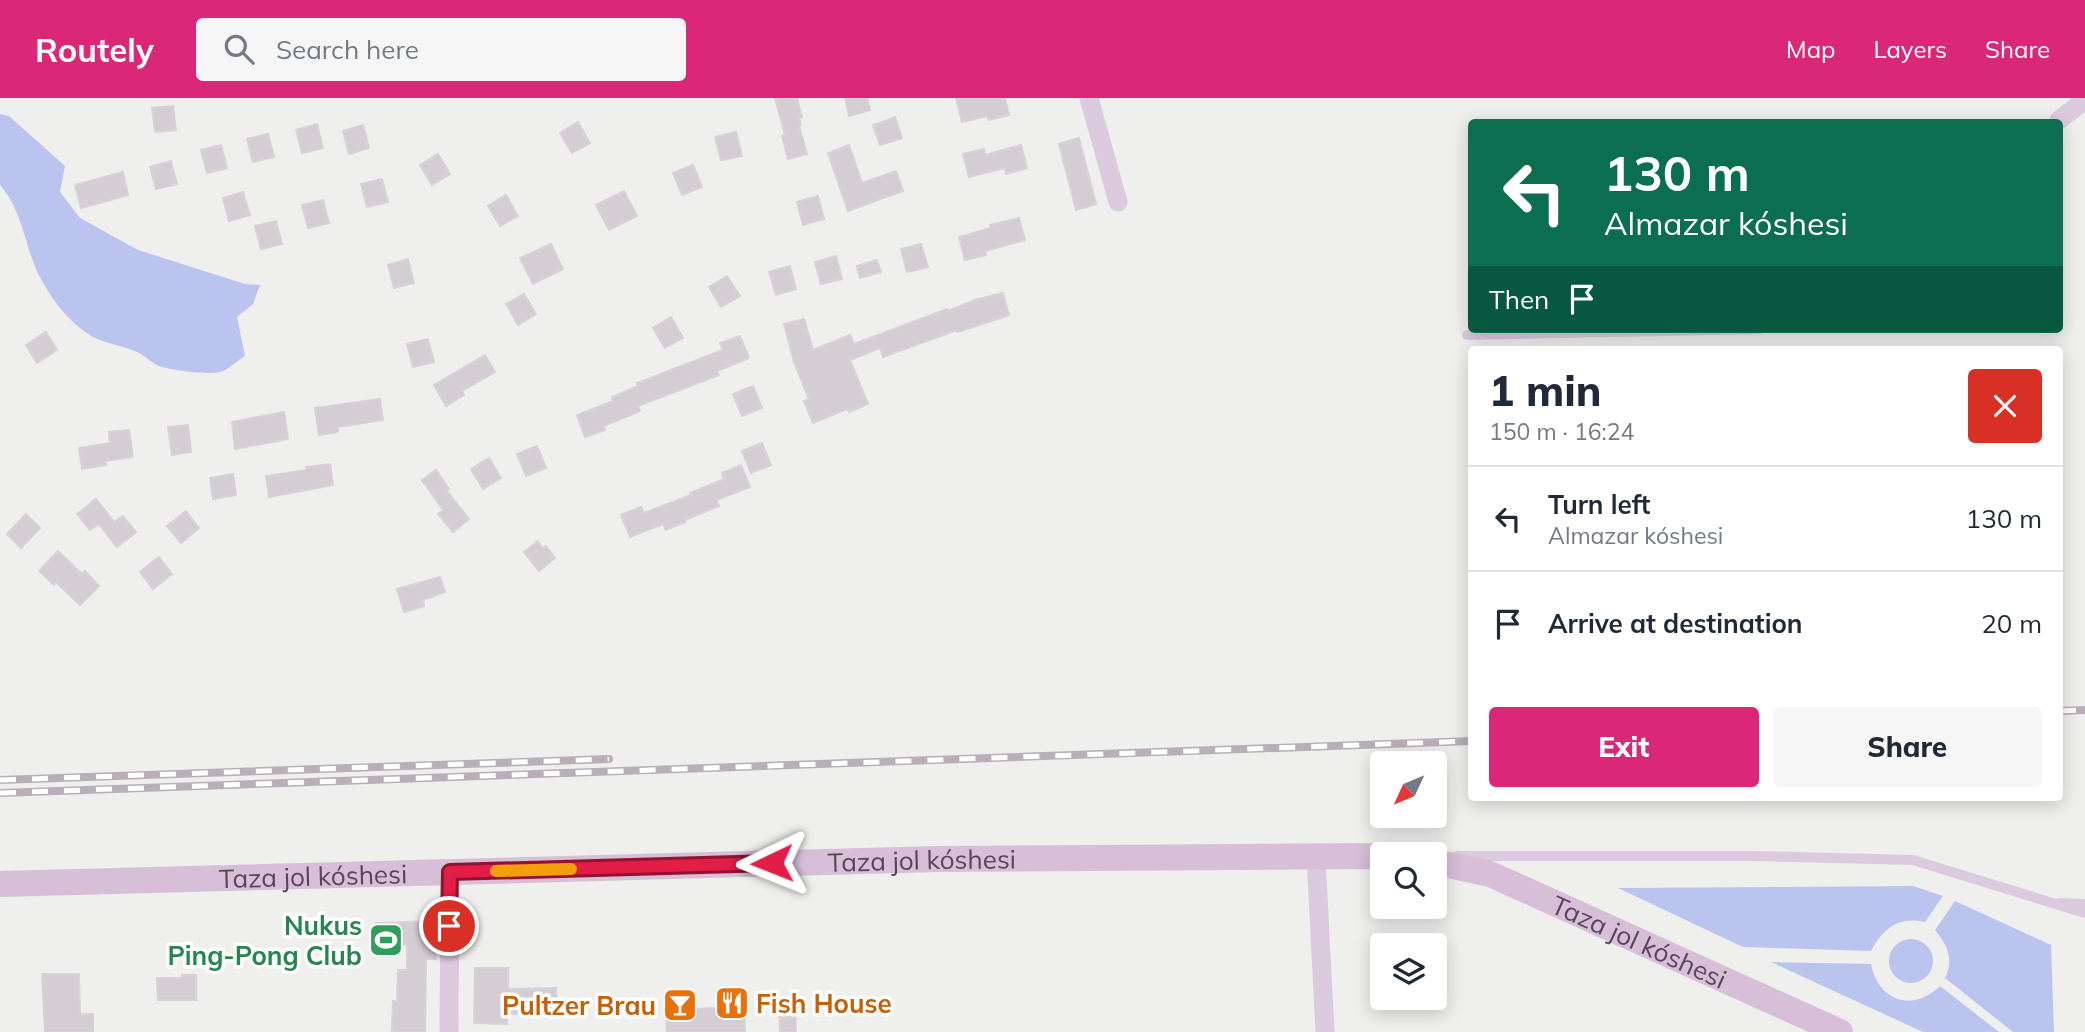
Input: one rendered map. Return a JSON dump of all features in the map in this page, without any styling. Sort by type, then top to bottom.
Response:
[{"type":"main road","name":"Taza jol kóshesi","points":[[0,884],[937,859],[1370,856]]},
{"type":"main road","name":"Taza jol kóshesi","points":[[1447,865],[1490,874],[1840,1032]]},
{"type":"street","points":[[1089,98],[1118,202]]},
{"type":"street","points":[[2061,119],[2085,100]]},
{"type":"street","points":[[1316,858],[1325,1032]]},
{"type":"street","points":[[449,1032],[450,872]]},
{"type":"lane","points":[[1467,335],[1565,333]]},
{"type":"lane","points":[[1447,856],[1753,856],[1913,860],[2046,902],[2084,910]]},
{"type":"shaded area","points":[[0,114],[9,116],[65,166],[60,192],[80,218],[138,250],[245,284],[260,285],[253,304],[237,317],[245,356],[226,370],[218,372],[201,373],[172,369],[156,365],[141,354],[100,340],[74,322],[58,306],[41,279],[19,218],[0,185]]},
{"type":"shaded area","points":[[1913,886],[1943,896],[1925,922],[1900,922],[1881,936],[1871,951],[1743,947],[1618,888]]},
{"type":"shaded area","points":[[1955,901],[2051,945],[2054,1032],[2013,1032],[1945,978],[1949,965],[1948,953],[1935,930]]},
{"type":"shaded area","points":[[1911,939],[1927,945],[1933,961],[1927,977],[1911,983],[1895,977],[1889,961],[1895,945]]},
{"type":"shaded area","points":[[1771,962],[1871,964],[1881,987],[1898,999],[1919,999],[1940,986],[1999,1032],[1923,1032]]},
{"type":"building","points":[[775,98],[797,98],[802,117],[799,118],[799,126],[807,154],[788,159]]},
{"type":"building","points":[[845,98],[867,98],[870,110],[849,116]]},
{"type":"building","points":[[956,98],[1005,98],[1009,115],[989,120],[987,116],[962,122]]},
{"type":"building","points":[[173,106],[176,130],[155,132],[152,108]]},
{"type":"building","points":[[895,117],[902,138],[880,145],[873,125]]},
{"type":"building","points":[[578,122],[590,143],[572,153],[560,133]]},
{"type":"building","points":[[317,124],[323,148],[302,153],[296,130]]},
{"type":"building","points":[[363,125],[369,148],[349,154],[343,131]]},
{"type":"building","points":[[736,132],[742,156],[721,160],[715,137]]},
{"type":"building","points":[[268,134],[274,157],[253,162],[247,139]]},
{"type":"building","points":[[1079,138],[1096,204],[1076,210],[1059,144]]},
{"type":"building","points":[[221,145],[227,168],[207,173],[201,150]]},
{"type":"building","points":[[849,145],[862,183],[896,171],[903,191],[848,211],[828,153]]},
{"type":"building","points":[[1021,145],[1027,168],[1006,174],[1005,168],[969,177],[963,154],[984,149],[985,155]]},
{"type":"building","points":[[438,154],[450,174],[432,185],[420,165]]},
{"type":"building","points":[[171,161],[177,184],[156,189],[150,167]]},
{"type":"building","points":[[693,165],[702,187],[682,195],[673,173]]},
{"type":"building","points":[[123,172],[128,195],[81,208],[75,185]]},
{"type":"building","points":[[382,179],[388,202],[367,207],[361,184]]},
{"type":"building","points":[[624,191],[637,216],[609,230],[596,205]]},
{"type":"building","points":[[243,192],[250,215],[229,221],[223,198]]},
{"type":"building","points":[[506,195],[518,216],[500,226],[488,206]]},
{"type":"building","points":[[818,196],[824,219],[803,225],[797,202]]},
{"type":"building","points":[[323,200],[329,223],[308,228],[302,205]]},
{"type":"building","points":[[1019,218],[1025,240],[985,251],[986,255],[965,260],[959,237]]},
{"type":"building","points":[[276,221],[282,244],[261,249],[255,226]]},
{"type":"building","points":[[551,244],[563,269],[533,284],[520,258]]},
{"type":"building","points":[[921,244],[928,267],[907,272],[901,249]]},
{"type":"building","points":[[836,256],[842,279],[821,284],[815,262]]},
{"type":"building","points":[[408,259],[414,283],[394,288],[388,265]]},
{"type":"building","points":[[877,260],[881,272],[860,278],[857,266]]},
{"type":"building","points":[[790,266],[796,289],[776,295],[769,272]]},
{"type":"building","points":[[727,276],[740,296],[721,307],[709,287]]},
{"type":"building","points":[[1003,293],[1009,315],[958,332],[957,330],[883,357],[880,348],[850,360],[868,404],[849,412],[847,409],[813,423],[804,401],[809,399],[794,362],[784,324],[804,319],[813,350],[850,335],[854,344],[947,309],[948,311]]},
{"type":"building","points":[[524,294],[536,314],[518,325],[506,304]]},
{"type":"building","points":[[671,317],[683,338],[665,348],[653,328]]},
{"type":"building","points":[[46,332],[57,350],[37,363],[26,345]]},
{"type":"building","points":[[740,336],[749,358],[717,371],[719,375],[638,406],[640,411],[604,426],[605,430],[585,437],[577,415],[613,401],[612,397],[638,386],[637,383],[723,350],[720,343]]},
{"type":"building","points":[[428,339],[434,362],[413,367],[407,344]]},
{"type":"building","points":[[485,355],[495,372],[462,391],[464,395],[446,406],[434,385]]},
{"type":"building","points":[[753,386],[762,408],[742,416],[733,394]]},
{"type":"building","points":[[380,399],[383,420],[338,427],[338,432],[319,435],[315,408]]},
{"type":"building","points":[[284,412],[288,439],[235,449],[232,422]]},
{"type":"building","points":[[188,425],[191,452],[172,455],[168,427]]},
{"type":"building","points":[[129,430],[133,457],[105,461],[106,465],[82,469],[79,448],[110,443],[109,432]]},
{"type":"building","points":[[762,443],[771,465],[751,473],[742,451]]},
{"type":"building","points":[[537,446],[546,468],[526,476],[517,454]]},
{"type":"building","points":[[489,458],[501,478],[483,489],[471,469]]},
{"type":"building","points":[[330,464],[333,485],[269,497],[266,476]]},
{"type":"building","points":[[741,465],[750,487],[716,500],[719,506],[666,530],[663,524],[630,537],[621,515],[641,507],[644,513],[691,495],[690,493],[724,479],[722,473]]},
{"type":"building","points":[[436,470],[449,489],[447,491],[469,519],[453,532],[438,514],[443,510],[422,480]]},
{"type":"building","points":[[233,474],[236,495],[213,499],[210,478]]},
{"type":"building","points":[[96,499],[114,522],[123,516],[136,532],[117,547],[99,524],[90,530],[77,514]]},
{"type":"building","points":[[186,511],[199,528],[181,543],[167,526]]},
{"type":"building","points":[[26,514],[40,528],[21,548],[7,534]]},
{"type":"building","points":[[538,541],[542,548],[546,546],[555,558],[539,571],[524,552]]},
{"type":"building","points":[[58,551],[82,574],[85,571],[99,586],[80,605],[56,582],[54,585],[39,571]]},
{"type":"building","points":[[159,557],[172,574],[153,589],[140,572]]},
{"type":"building","points":[[440,577],[445,592],[423,600],[424,606],[404,612],[397,589]]},
{"type":"building","points":[[434,921],[436,959],[426,959],[425,1032],[392,1032],[398,970],[407,970],[407,944],[377,945],[376,923]]},
{"type":"building","points":[[475,968],[508,968],[508,989],[556,988],[557,1013],[507,1014],[507,1024],[474,1023]]},
{"type":"building","points":[[42,974],[79,974],[80,1014],[93,1014],[93,1032],[45,1032]]},
{"type":"building","points":[[182,975],[196,975],[196,1000],[158,1000],[157,978],[182,978]]},
{"type":"building","points":[[795,1003],[796,1032],[780,1032],[779,1004]]},
{"type":"building","points":[[744,1007],[745,1032],[667,1032],[666,1010]]},
{"type":"railway","points":[[2063,711],[2085,710]]},
{"type":"railway","points":[[0,793],[1468,741]]},
{"type":"railway","points":[[0,780],[609,759]]},
{"type":"slow traffic","points":[[496,871],[571,869]]},
{"type":"place","name":"Nukus Ping-Pong Club","points":[[386,940]]},
{"type":"place","name":"Fish House","points":[[732,1003]]},
{"type":"place","name":"Pultzer Brau","points":[[680,1005]]},
{"type":"route","points":[[449,926],[450,872],[772,863]]}]
